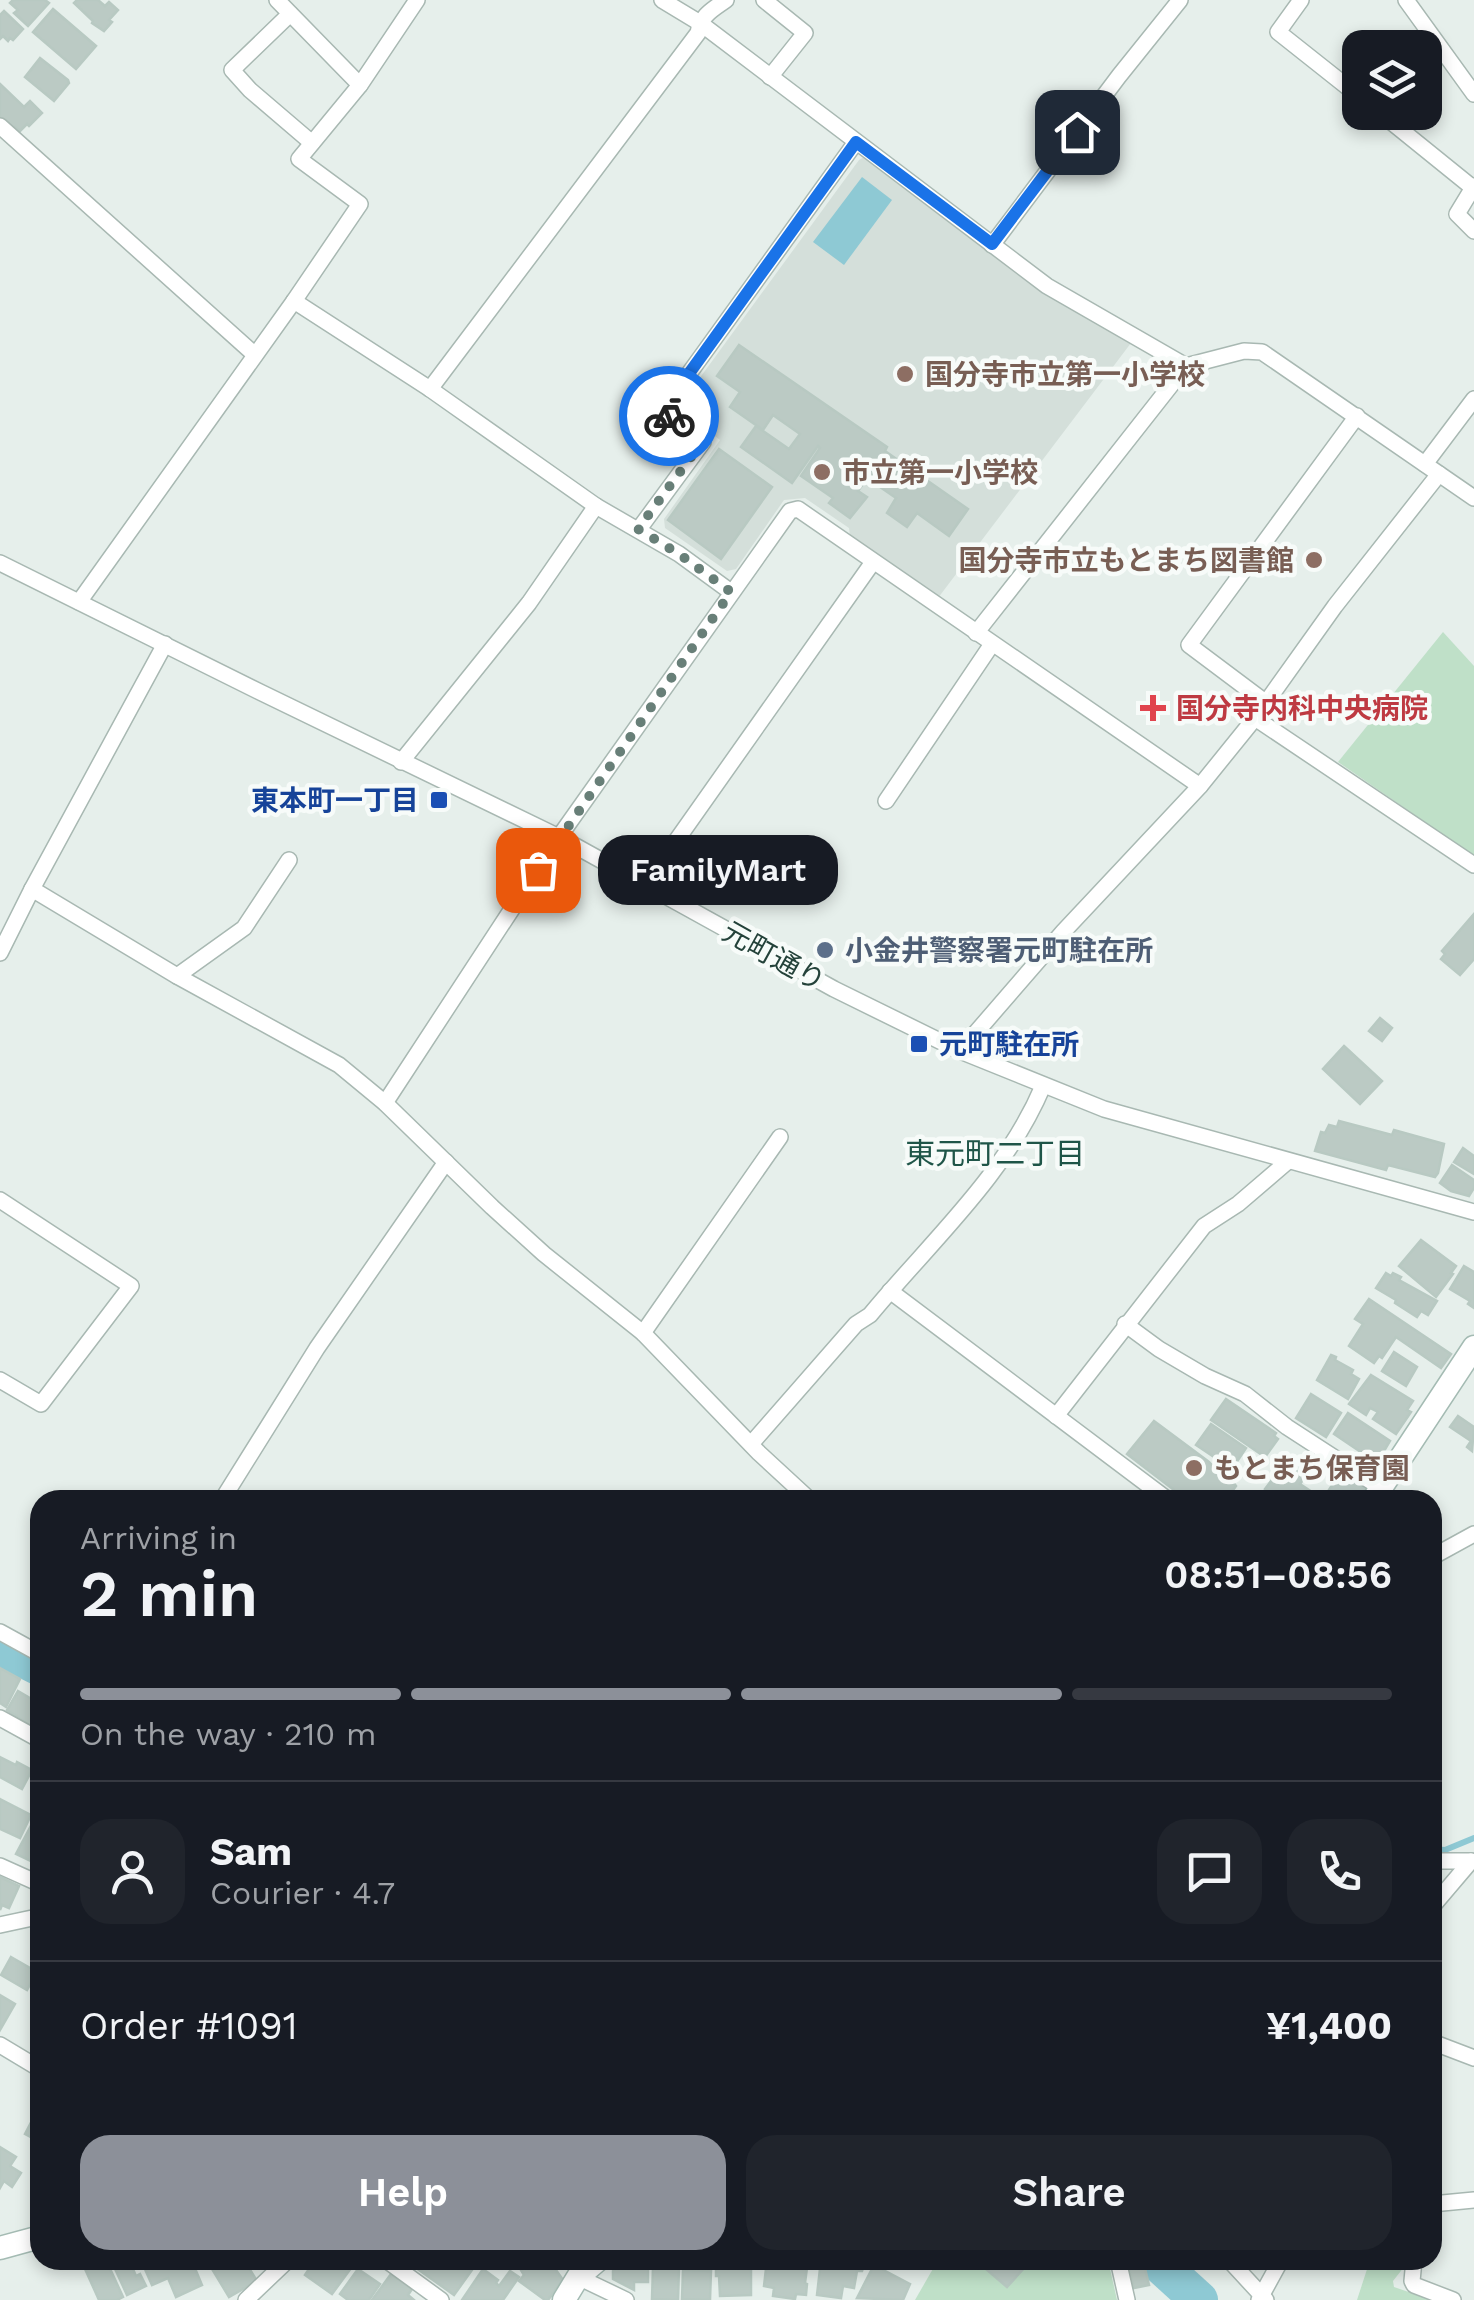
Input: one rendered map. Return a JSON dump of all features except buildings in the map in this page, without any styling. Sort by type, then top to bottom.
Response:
[{"type":"main road","points":[[1380,1490],[1474,1347]]},
{"type":"main road","points":[[0,2248],[30,2240]]},
{"type":"main road","points":[[564,2300],[586,2270]]},
{"type":"street","points":[[276,0],[360,85]]},
{"type":"street","points":[[79,602],[360,204],[299,160],[360,85],[417,0]]},
{"type":"street","points":[[662,0],[700,23],[1047,286],[1186,366]]},
{"type":"street","points":[[430,389],[698,33],[704,15],[726,0]]},
{"type":"street","points":[[764,0],[805,33],[770,77]]},
{"type":"street","points":[[992,244],[1180,0]]},
{"type":"street","points":[[1301,0],[1278,32],[1342,84]]},
{"type":"street","points":[[1406,0],[1474,94]]},
{"type":"street","points":[[290,14],[232,70],[312,143]]},
{"type":"street","points":[[0,126],[255,355]]},
{"type":"street","points":[[1402,130],[1473,187],[1456,214],[1474,231]]},
{"type":"street","points":[[638,529],[702,442],[662,411],[856,142]]},
{"type":"street","points":[[294,302],[731,592]]},
{"type":"street","points":[[976,633],[1186,366],[1244,351],[1262,352],[1474,498]]},
{"type":"street","points":[[1424,464],[1474,399]]},
{"type":"street","points":[[1264,702],[1188,645],[1357,416]]},
{"type":"street","points":[[960,1051],[1063,932],[1200,786],[1439,474]]},
{"type":"street","points":[[401,762],[529,602],[596,506]]},
{"type":"street","points":[[385,1103],[560,837],[790,511],[798,509],[1200,786]]},
{"type":"street","points":[[645,885],[873,562]]},
{"type":"street","name":"元町通り","points":[[0,563],[560,837],[834,989],[960,1051],[1104,1109],[1474,1212]]},
{"type":"street","points":[[0,953],[165,644]]},
{"type":"street","points":[[886,801],[992,644]]},
{"type":"street","points":[[1255,718],[1474,866]]},
{"type":"street","points":[[177,976],[244,928],[289,860]]},
{"type":"street","points":[[32,889],[177,976],[339,1065],[385,1103],[544,1254],[643,1333],[799,1490]]},
{"type":"street","points":[[0,910],[17,920]]},
{"type":"street","points":[[751,1444],[977,1193],[1014,1143],[1043,1086]]},
{"type":"street","points":[[643,1333],[780,1137]]},
{"type":"street","points":[[228,1490],[317,1348],[446,1162]]},
{"type":"street","points":[[1056,1416],[1204,1226],[1238,1204],[1287,1162]]},
{"type":"street","points":[[0,1200],[130,1286],[41,1404],[0,1380]]},
{"type":"street","points":[[890,1291],[1155,1490]]},
{"type":"street","points":[[1126,1324],[1159,1350],[1245,1394],[1372,1490]]},
{"type":"street","points":[[1442,1551],[1474,1534]]},
{"type":"street","points":[[0,1632],[30,1648]]},
{"type":"street","points":[[0,1718],[30,1734]]},
{"type":"street","points":[[1442,1861],[1471,1861],[1442,1895]]},
{"type":"street","points":[[0,1866],[30,1880]]},
{"type":"street","points":[[0,1924],[30,1918]]},
{"type":"street","points":[[0,2045],[30,2063]]},
{"type":"street","points":[[1442,2046],[1474,2058]]},
{"type":"street","points":[[1442,2203],[1474,2200]]},
{"type":"street","points":[[246,2300],[278,2270]]},
{"type":"street","points":[[400,2270],[441,2300]]},
{"type":"street","points":[[1120,2270],[1127,2300]]},
{"type":"street","points":[[1237,2270],[1262,2299],[1276,2270]]},
{"type":"street","points":[[1413,2270],[1414,2285],[1453,2300]]},
{"type":"street","points":[[578,2277],[626,2300]]},
{"type":"shaded area","name":"国分寺市立第一小学校","points":[[866,156],[1041,291],[1131,343],[938,598],[850,537],[849,528],[805,498],[784,500],[736,569],[727,571],[665,528],[664,519],[720,440],[680,405],[859,160]]},
{"type":"green space","points":[[1443,632],[1474,666],[1474,856],[1338,762]]},
{"type":"green space","points":[[932,2270],[1110,2270],[1117,2300],[915,2300]]},
{"type":"green space","points":[[1367,2270],[1402,2270],[1393,2281],[1394,2287],[1432,2300],[1357,2300]]},
{"type":"water","points":[[862,177],[892,200],[844,265],[813,242]]},
{"type":"waterway","points":[[0,1647],[30,1662]]},
{"type":"waterway","points":[[1442,1850],[1474,1838]]},
{"type":"waterway","points":[[1166,2270],[1199,2300]]},
{"type":"way so far","points":[[538,870],[731,592],[638,529],[702,442],[669,416]]},
{"type":"place","name":"国分寺市立第一小学校","points":[[905,374]]},
{"type":"place","name":"市立第一小学校","points":[[822,472]]},
{"type":"place","name":"国分寺市立もとまち図書館","points":[[1314,560]]},
{"type":"place","name":"国分寺内科中央病院","points":[[1153,708]]},
{"type":"place","name":"東本町一丁目","points":[[439,800]]},
{"type":"place","name":"FamilyMart","points":[[538,870]]},
{"type":"place","name":"小金井警察署元町駐在所","points":[[825,950]]},
{"type":"place","name":"元町駐在所","points":[[919,1044]]},
{"type":"place","name":"もとまち保育園","points":[[1194,1468]]},
{"type":"district","name":"東元町二丁目","points":[[995,1154]]},
{"type":"route","points":[[669,416],[662,411],[856,142],[992,244],[1077,132]]}]
